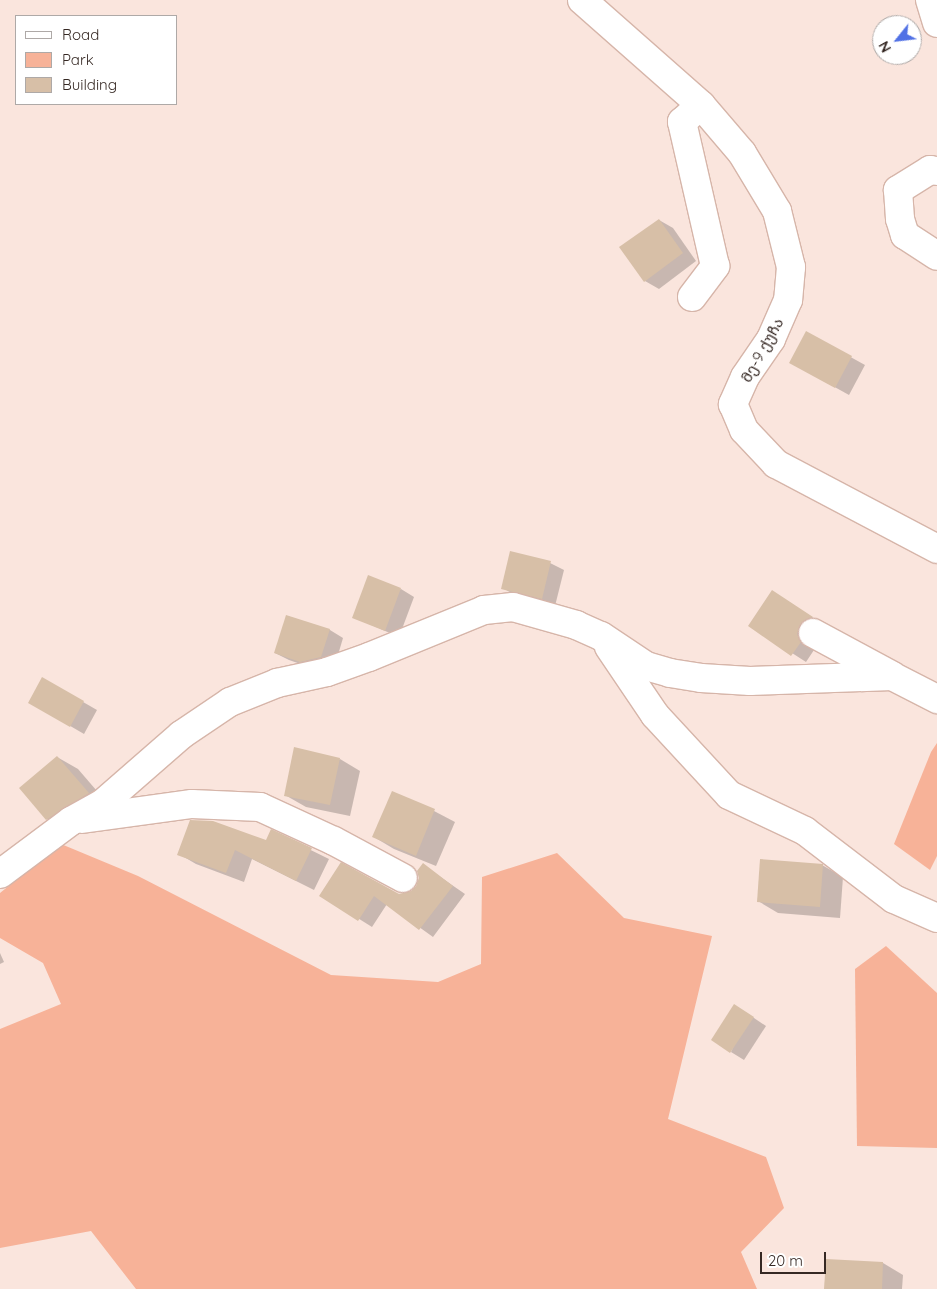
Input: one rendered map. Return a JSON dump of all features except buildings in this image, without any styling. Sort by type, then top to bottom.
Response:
[{"type":"street","name":"მე-9 ქუჩა","points":[[582,0],[701,104],[742,153],[777,212],[791,267],[788,300],[771,339],[745,377],[733,404],[744,430],[776,464],[937,549]]},
{"type":"street","points":[[930,0],[937,22]]},
{"type":"street","points":[[692,297],[715,266],[682,122],[701,104]]},
{"type":"street","points":[[937,171],[930,170],[898,190],[900,219],[905,235],[937,256]]},
{"type":"street","points":[[0,874],[71,821],[102,804],[181,736],[230,702],[277,683],[327,672],[369,657],[484,610],[513,607],[576,624],[602,636],[646,666],[670,673],[701,678],[750,682],[892,676]]},
{"type":"street","points":[[812,633],[937,699]]},
{"type":"street","points":[[602,636],[655,715],[729,795],[805,832],[894,900],[937,918]]},
{"type":"street","points":[[71,821],[192,804],[260,807],[334,841],[403,878]]},
{"type":"green space","points":[[937,743],[937,856],[930,870],[894,844],[931,752]]},
{"type":"green space","points":[[61,844],[138,876],[331,975],[438,982],[481,964],[482,877],[557,853],[624,918],[712,936],[668,1119],[766,1157],[784,1208],[741,1252],[757,1289],[136,1289],[91,1231],[0,1248],[0,1029],[61,1004],[43,963],[0,938],[0,893]]},
{"type":"green space","points":[[886,946],[937,993],[937,1148],[857,1146],[855,969]]}]
